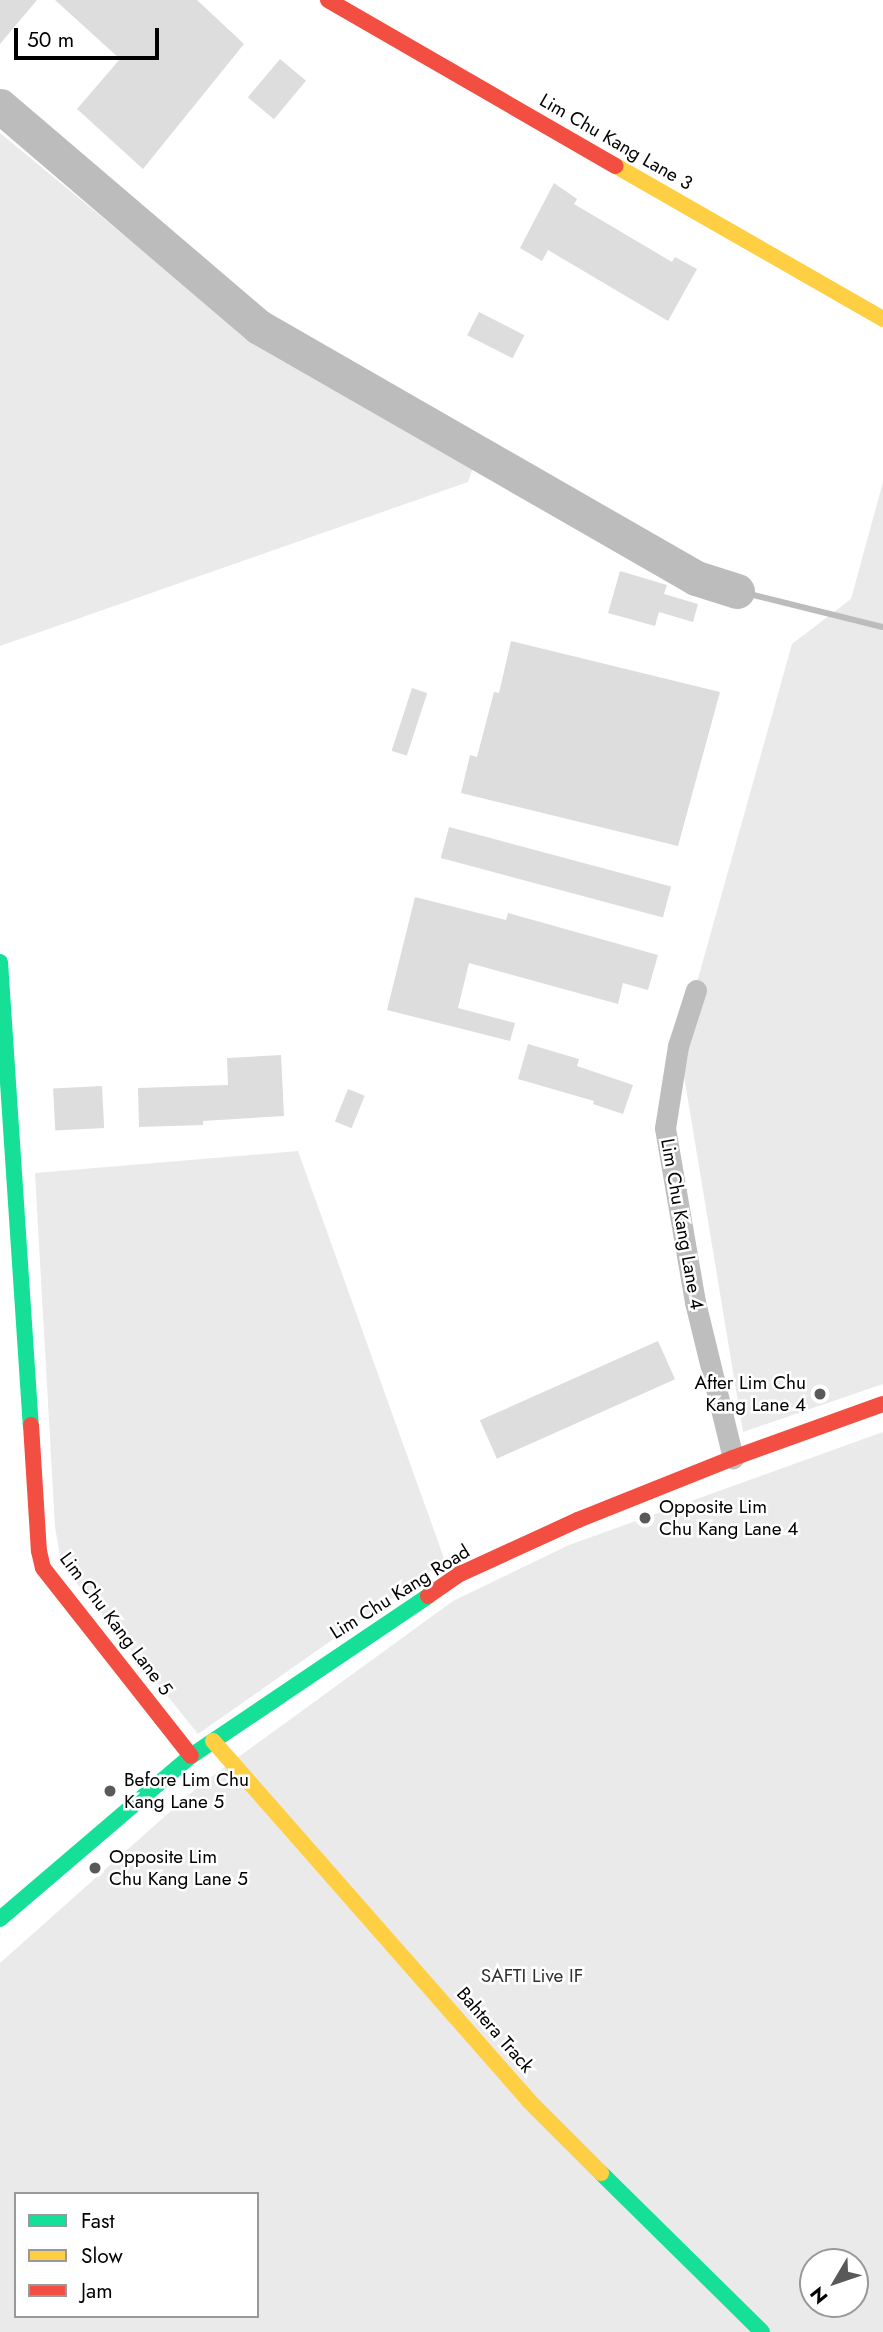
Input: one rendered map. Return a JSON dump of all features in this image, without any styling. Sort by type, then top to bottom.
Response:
[{"type":"street","name":"Lim Chu Kang Lane 3","points":[[328,0],[883,319]]},
{"type":"street","name":"Lim Chu Kang Lane 5","points":[[0,962],[39,1551],[43,1568],[191,1756]]},
{"type":"street","name":"Lim Chu Kang Lane 4","points":[[696,990],[678,1046],[665,1128],[695,1302],[733,1458]]},
{"type":"street","name":"Lim Chu Kang Road","points":[[0,1919],[191,1756],[460,1574],[578,1520],[733,1458],[883,1404]]},
{"type":"street","name":"Bahtera Track","points":[[213,1741],[529,2101],[762,2332]]},
{"type":"green space","points":[[0,133],[244,334],[473,468],[468,482],[0,646]]},
{"type":"green space","points":[[883,482],[883,1384],[743,1432],[679,1046],[792,644],[851,599]]},
{"type":"green space","points":[[298,1151],[445,1561],[198,1734],[71,1576],[60,1556],[55,1527],[35,1173]]},
{"type":"green space","name":"SAFTI Live IF","points":[[883,1432],[883,2332],[0,2332],[0,1963],[200,1785],[453,1601],[569,1545]]},
{"type":"building","points":[[0,0],[37,0],[0,44]]},
{"type":"building","points":[[55,0],[197,0],[244,44],[143,169],[77,109],[120,59]]},
{"type":"building","points":[[280,59],[306,81],[274,119],[248,97]]},
{"type":"building","points":[[554,183],[577,199],[574,204],[672,262],[675,257],[697,269],[668,321],[548,250],[542,261],[520,248]]},
{"type":"building","points":[[479,312],[524,335],[513,358],[467,335]]},
{"type":"building","points":[[620,571],[667,585],[664,594],[698,604],[693,622],[659,612],[655,626],[608,613]]},
{"type":"building","points":[[511,641],[720,692],[678,846],[461,793],[470,755],[477,757],[494,692],[499,693]]},
{"type":"building","points":[[412,688],[427,693],[407,756],[392,751]]},
{"type":"building","points":[[449,827],[671,887],[663,917],[441,858]]},
{"type":"building","points":[[415,897],[506,920],[508,913],[658,955],[648,990],[623,983],[618,1004],[469,963],[458,1008],[515,1023],[510,1041],[387,1010]]},
{"type":"building","points":[[528,1044],[579,1059],[577,1066],[633,1085],[623,1114],[593,1104],[594,1101],[518,1079]]},
{"type":"building","points":[[281,1055],[284,1116],[203,1121],[203,1125],[139,1127],[138,1088],[228,1085],[227,1058]]},
{"type":"building","points":[[102,1086],[104,1128],[55,1131],[53,1089]]},
{"type":"building","points":[[348,1089],[365,1096],[352,1128],[335,1121]]},
{"type":"building","points":[[658,1341],[675,1379],[497,1459],[480,1420]]},
{"type":"waterway","points":[[0,106],[259,327],[696,578],[737,591]]},
{"type":"waterway","points":[[737,591],[883,627]]},
{"type":"traffic: fast","points":[[0,962],[31,1425]]},
{"type":"traffic: fast","points":[[0,1919],[191,1756],[428,1596]]},
{"type":"traffic: fast","points":[[601,2173],[762,2332]]},
{"type":"traffic: slow","points":[[616,166],[883,319]]},
{"type":"traffic: slow","points":[[213,1741],[529,2101],[601,2173]]},
{"type":"traffic: jam","points":[[328,0],[616,166]]},
{"type":"traffic: jam","points":[[428,1596],[460,1574],[578,1520],[733,1458],[883,1404]]},
{"type":"traffic: jam","points":[[31,1425],[39,1551],[43,1568],[191,1756]]},
{"type":"place","name":"After Lim Chu Kang Lane 4","points":[[820,1394]]},
{"type":"place","name":"Opposite Lim Chu Kang Lane 4","points":[[645,1518]]},
{"type":"place","name":"Before Lim Chu Kang Lane 5","points":[[110,1791]]},
{"type":"place","name":"Opposite Lim Chu Kang Lane 5","points":[[95,1868]]}]
